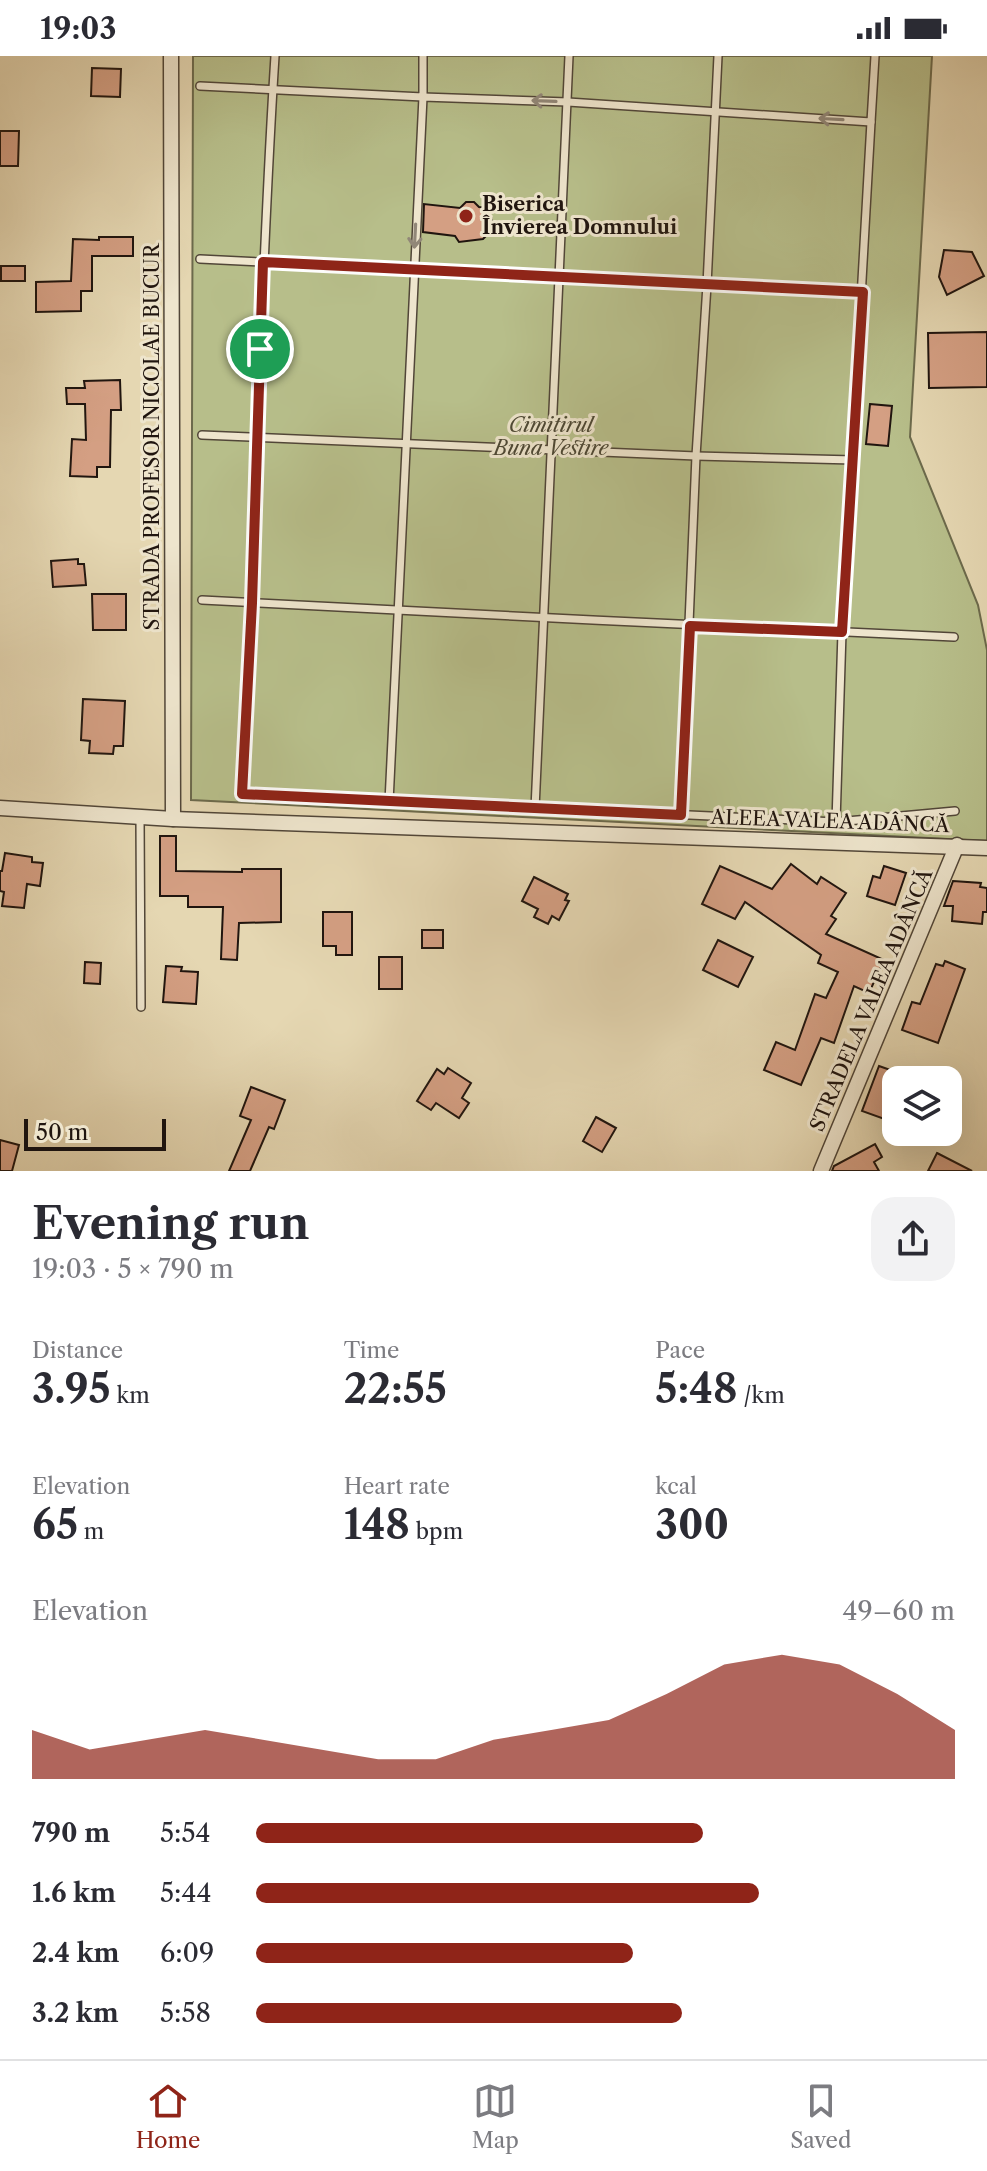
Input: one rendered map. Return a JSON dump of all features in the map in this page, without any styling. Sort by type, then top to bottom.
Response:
[{"type":"street","name":"STRADA PROFESOR NICOLAE BUCUR","points":[[171,56],[173,819]]},
{"type":"street","name":"ALEEA VALEA ADÂNCĂ","points":[[0,808],[173,819],[987,848]]},
{"type":"street","name":"STRADELA VALEA ADÂNCĂ","points":[[821,1171],[957,845]]},
{"type":"lane","points":[[275,56],[263,262],[252,603],[242,794],[836,822],[955,811]]},
{"type":"lane","points":[[389,802],[408,443],[423,56]]},
{"type":"lane","points":[[535,809],[569,56]]},
{"type":"lane","points":[[681,815],[696,456],[718,56]]},
{"type":"lane","points":[[836,822],[842,632],[875,56]]},
{"type":"lane","points":[[200,86],[568,102],[871,122]]},
{"type":"lane","points":[[200,259],[863,292]]},
{"type":"lane","points":[[202,435],[854,460]]},
{"type":"lane","points":[[202,600],[954,637]]},
{"type":"lane","points":[[140,817],[141,1007]]},
{"type":"green space","name":"Cimitirul Buna Vestire","points":[[193,56],[932,56],[910,437],[978,605],[987,650],[987,841],[191,800]]},
{"type":"building","points":[[92,68],[121,69],[120,97],[91,96]]},
{"type":"building","points":[[0,131],[19,131],[18,166],[0,166]]},
{"type":"building","points":[[466,202],[487,208],[491,216],[493,229],[483,239],[459,242],[455,236],[423,232],[424,204],[460,208]]},
{"type":"building","points":[[99,237],[133,237],[133,256],[92,256],[92,291],[81,291],[81,311],[36,312],[36,282],[71,281],[73,239],[99,240]]},
{"type":"building","points":[[944,250],[972,252],[984,276],[947,295],[939,277]]},
{"type":"building","points":[[1,266],[25,266],[25,281],[1,281]]},
{"type":"building","points":[[987,332],[987,387],[929,388],[928,333]]},
{"type":"building","points":[[120,380],[121,410],[111,410],[110,467],[97,467],[97,477],[70,476],[72,439],[86,440],[85,404],[67,404],[66,388],[85,388],[84,381]]},
{"type":"building","points":[[870,404],[892,406],[888,446],[866,444]]},
{"type":"building","points":[[78,559],[78,564],[84,564],[86,585],[53,587],[51,561]]},
{"type":"building","points":[[92,594],[126,594],[126,630],[93,630]]},
{"type":"building","points":[[83,699],[125,701],[123,746],[114,746],[113,754],[89,753],[90,741],[81,740]]},
{"type":"building","points":[[160,836],[176,836],[176,871],[281,869],[281,922],[239,923],[237,960],[221,959],[223,907],[188,907],[188,896],[160,896]]},
{"type":"building","points":[[5,853],[32,857],[32,862],[43,863],[40,886],[27,884],[24,908],[2,906],[4,892],[0,891],[0,871]]},
{"type":"building","points":[[791,864],[817,884],[821,877],[846,893],[831,916],[836,919],[826,934],[884,960],[869,993],[854,986],[834,1043],[821,1038],[801,1085],[764,1070],[776,1042],[795,1050],[815,994],[826,998],[838,972],[818,963],[821,955],[745,902],[735,919],[702,904],[720,866],[772,889]]},
{"type":"building","points":[[884,866],[906,873],[895,905],[867,896],[873,876],[880,878]]},
{"type":"building","points":[[534,877],[568,894],[565,900],[569,901],[559,920],[552,916],[548,924],[534,917],[538,909],[522,901]]},
{"type":"building","points":[[953,881],[981,883],[980,887],[987,888],[987,912],[983,912],[982,924],[952,921],[953,906],[944,906]]},
{"type":"building","points":[[323,912],[352,912],[352,955],[336,955],[336,946],[323,946]]},
{"type":"building","points":[[422,930],[443,930],[443,948],[422,948]]},
{"type":"building","points":[[718,940],[753,957],[738,987],[703,970]]},
{"type":"building","points":[[379,957],[402,957],[402,989],[379,989]]},
{"type":"building","points":[[945,961],[965,969],[938,1043],[902,1030],[912,1002],[920,1004],[936,964],[943,966]]},
{"type":"building","points":[[85,962],[101,963],[100,984],[84,983]]},
{"type":"building","points":[[166,966],[198,972],[196,1004],[163,1002]]},
{"type":"building","points":[[879,1066],[882,1067],[882,1118],[862,1111]]},
{"type":"building","points":[[448,1068],[471,1083],[462,1098],[469,1103],[459,1118],[436,1103],[431,1110],[417,1101],[437,1069],[444,1074]]},
{"type":"building","points":[[251,1087],[285,1100],[274,1129],[269,1127],[250,1171],[229,1171],[251,1120],[240,1116]]},
{"type":"building","points":[[596,1117],[616,1128],[602,1152],[583,1141]]},
{"type":"building","points":[[0,1140],[19,1145],[12,1171],[0,1171]]},
{"type":"building","points":[[875,1144],[882,1157],[874,1162],[879,1171],[832,1171],[834,1166]]},
{"type":"building","points":[[937,1153],[972,1171],[928,1171]]},
{"type":"place","name":"Biserica Învierea Domnului","points":[[466,216]]},
{"type":"route","points":[[263,262],[863,292],[842,632],[690,626],[681,815],[242,794],[260,349],[263,262]]}]
